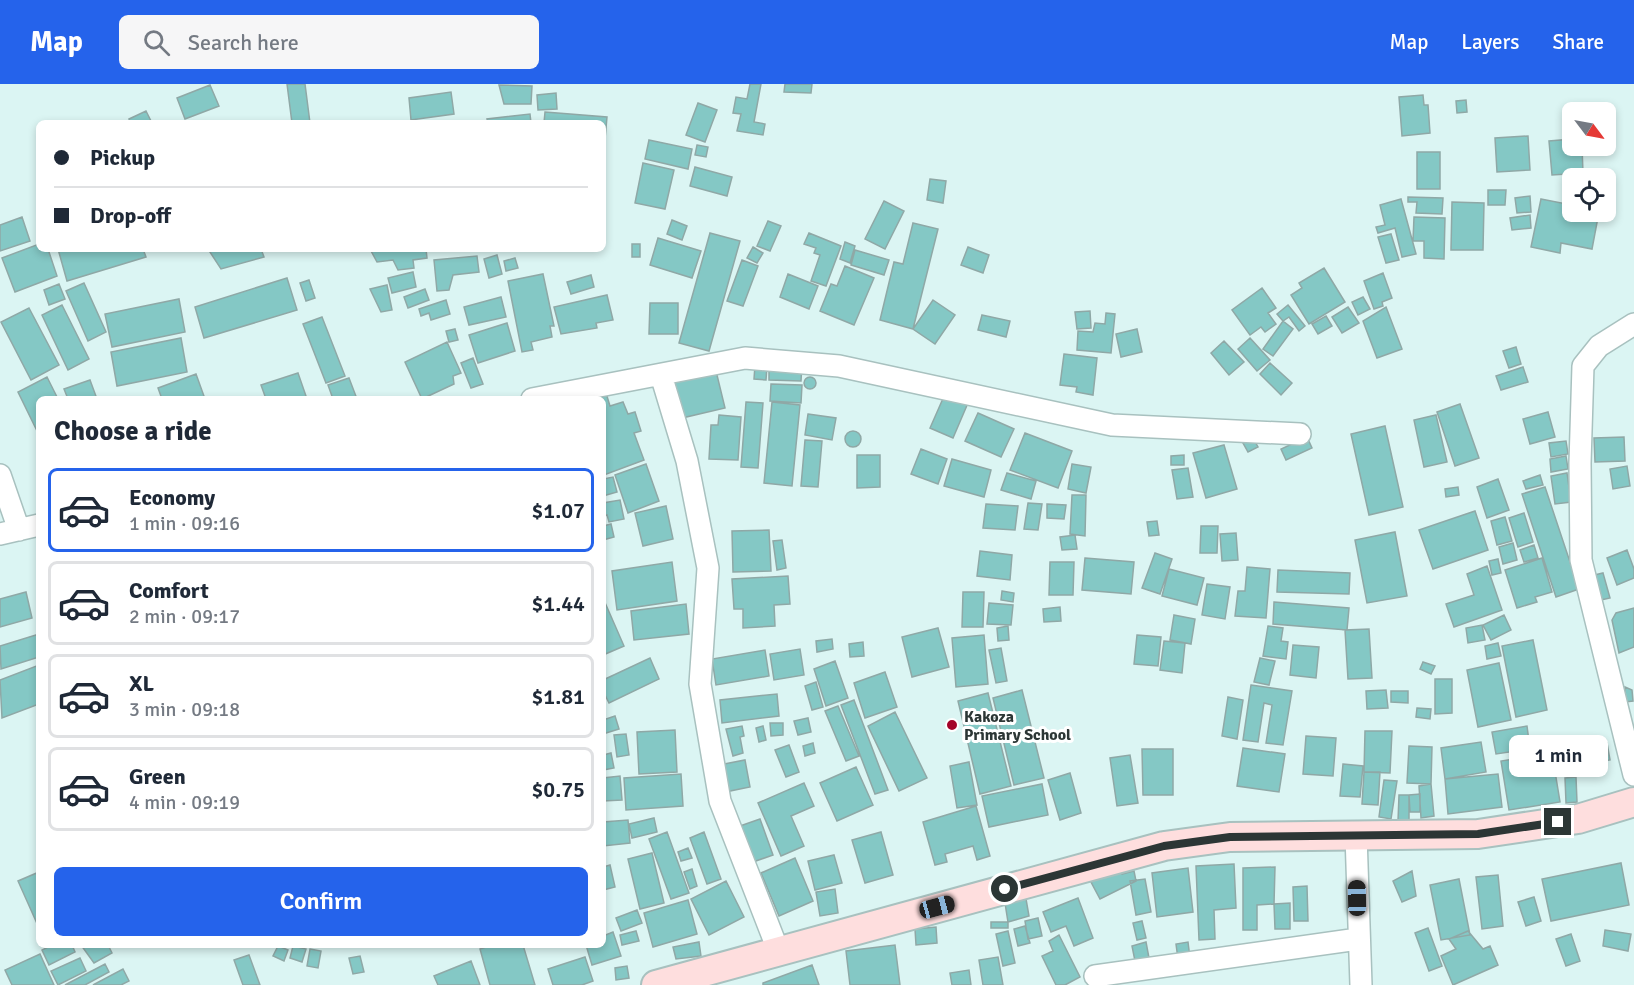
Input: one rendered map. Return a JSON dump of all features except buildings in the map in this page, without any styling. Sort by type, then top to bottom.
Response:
[{"type":"street","points":[[1634,324],[1599,346],[1583,366],[1580,463],[1581,560],[1634,775]]},
{"type":"street","points":[[548,396],[745,358],[839,366],[1112,425],[1300,434]]},
{"type":"street","points":[[662,375],[687,461],[708,568],[700,684],[720,801],[778,950]]},
{"type":"street","points":[[0,475],[19,530]]},
{"type":"street","points":[[656,985],[1164,846],[1230,837],[1478,834],[1578,819],[1634,802]]},
{"type":"street","points":[[1356,835],[1361,985]]},
{"type":"street","points":[[1095,976],[1358,939]]},
{"type":"place","name":"Kakoza Primary School","points":[[952,725]]},
{"type":"route","points":[[1005,889],[1164,846],[1230,837],[1478,834],[1558,822]]}]
